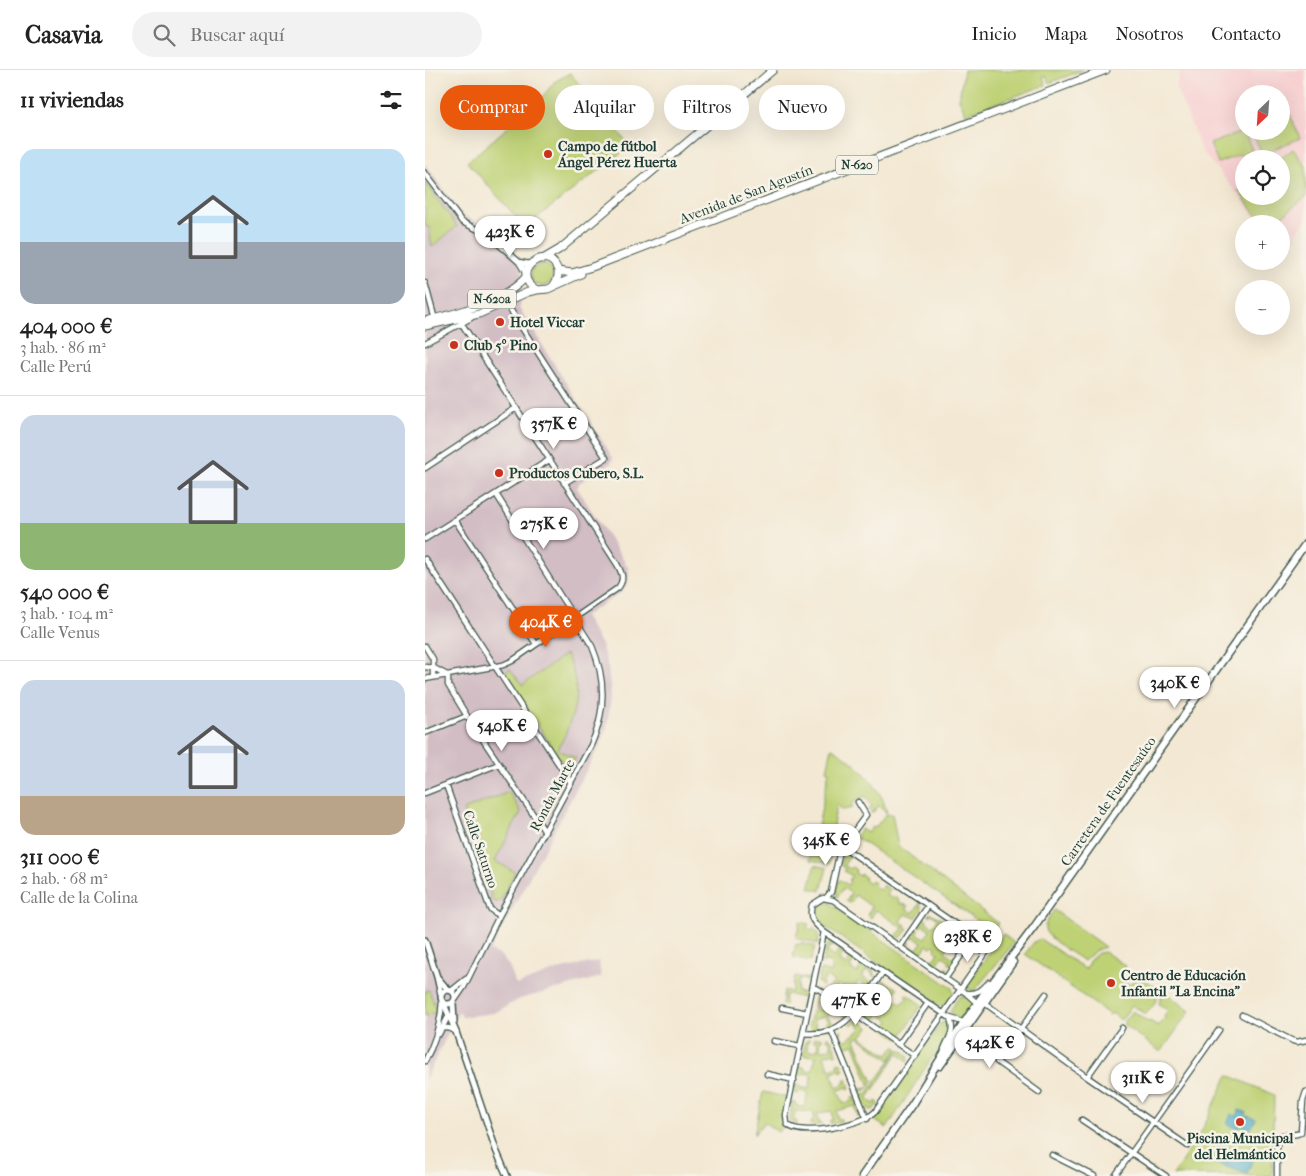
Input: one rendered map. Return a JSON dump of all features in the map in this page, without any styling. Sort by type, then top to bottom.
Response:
[{"type":"main road","points":[[537,290],[528,282],[526,276],[530,264],[560,249],[773,70]]},
{"type":"main road","name":"Avenida de San Agustín","points":[[553,286],[592,268],[1106,70]]},
{"type":"main road","points":[[554,264],[560,249]]},
{"type":"main road","points":[[543,259],[554,264],[558,271],[556,282],[553,286]]},
{"type":"main road","name":"Avenida de San Agustín","points":[[558,271],[572,273],[592,268]]},
{"type":"main road","name":"N-620a","points":[[425,321],[490,300],[520,284],[526,276]]},
{"type":"main road","name":"N-620","points":[[537,290],[542,291],[553,286]]},
{"type":"main road","name":"N-620a","points":[[425,326],[474,316],[527,292],[537,290]]},
{"type":"main road","name":"Carretera de Fuentesaúco","points":[[980,1003],[1306,544]]},
{"type":"main road","name":"Carretera de Fuentesaúco","points":[[980,1003],[998,974],[1035,927]]},
{"type":"main road","points":[[911,1106],[942,1056],[980,1003]]},
{"type":"main road","points":[[862,1176],[956,1043],[966,1023]]},
{"type":"street","points":[[425,174],[462,222],[487,234],[519,262],[526,276]]},
{"type":"street","points":[[519,262],[530,264]]},
{"type":"street","points":[[425,283],[434,316]]},
{"type":"street","points":[[506,303],[606,458],[564,483]]},
{"type":"street","points":[[425,343],[474,316]]},
{"type":"street","points":[[425,679],[448,676],[512,661],[618,588],[622,582],[622,573],[617,564],[462,324]]},
{"type":"street","points":[[425,468],[516,408]]},
{"type":"street","points":[[425,538],[549,460]]},
{"type":"street","name":"Ronda Marte","points":[[425,1061],[499,916],[596,734],[603,706],[603,686],[597,658],[592,646],[575,616],[496,494]]},
{"type":"street","points":[[455,520],[536,644]]},
{"type":"street","points":[[425,559],[571,783]]},
{"type":"street","points":[[425,646],[433,658],[433,678]]},
{"type":"street","points":[[425,667],[434,668],[448,676]]},
{"type":"street","points":[[448,676],[449,686],[467,716],[545,832]]},
{"type":"street","points":[[425,732],[467,716]]},
{"type":"street","points":[[425,793],[499,764]]},
{"type":"street","name":"Calle Saturno","points":[[446,785],[490,910],[499,916]]},
{"type":"street","points":[[826,898],[831,892],[839,854],[866,815],[858,802]]},
{"type":"street","points":[[843,846],[990,948]]},
{"type":"street","points":[[966,1023],[950,1018],[824,932],[812,921],[810,912],[812,905],[817,900],[826,898],[833,900],[1087,1078],[1188,1146]]},
{"type":"street","points":[[900,947],[928,906]]},
{"type":"street","points":[[824,932],[786,1115],[786,1121],[789,1126],[795,1129],[829,1128],[867,1119],[880,1106],[999,934]]},
{"type":"street","points":[[945,978],[974,937]]},
{"type":"street","points":[[425,940],[442,1000],[456,1032],[496,1150],[507,1176]]},
{"type":"street","points":[[803,1033],[832,1032],[854,1013],[883,972]]},
{"type":"street","points":[[966,993],[975,994],[998,974]]},
{"type":"street","name":"Ronda Marte","points":[[450,990],[462,984],[468,976]]},
{"type":"street","points":[[437,978],[456,996],[454,1004],[456,1032]]},
{"type":"street","points":[[813,988],[820,990],[915,1056]]},
{"type":"street","points":[[442,1000],[442,992],[450,990]]},
{"type":"street","points":[[1039,1092],[997,1062],[1046,994]]},
{"type":"street","points":[[442,1000],[449,1005],[454,1004]]},
{"type":"street","name":"Ronda Marte","points":[[436,1038],[441,1021],[442,1000]]},
{"type":"street","points":[[899,1044],[928,1003]]},
{"type":"street","points":[[782,1008],[807,1013]]},
{"type":"street","points":[[1242,1015],[1293,1041],[1306,1040]]},
{"type":"street","points":[[942,1056],[952,1034],[953,1027],[950,1018]]},
{"type":"street","points":[[442,1029],[451,1028],[456,1032]]},
{"type":"street","points":[[1087,1078],[1122,1028]]},
{"type":"street","points":[[1115,1176],[1219,1030]]},
{"type":"street","points":[[832,1032],[867,1119]]},
{"type":"street","points":[[774,1041],[801,1046]]},
{"type":"street","points":[[767,1074],[793,1080]]},
{"type":"street","points":[[1277,1176],[1277,1144],[1279,1136],[1301,1132],[1303,1101],[1306,1092]]},
{"type":"street","points":[[1083,1120],[1165,1176]]},
{"type":"street","points":[[1053,1155],[1094,1176]]},
{"type":"shaded area","points":[[1180,70],[1306,70],[1306,219],[1296,235],[1298,238],[1290,244],[1290,215],[1255,215],[1246,205],[1290,205],[1290,150],[1235,150],[1235,191],[1202,151],[1176,88]]},
{"type":"shaded area","points":[[425,164],[461,214],[487,227],[513,250],[523,275],[519,308],[613,458],[610,464],[580,482],[577,488],[628,567],[629,573],[628,583],[622,592],[584,616],[601,645],[608,667],[611,697],[607,727],[602,741],[490,951],[501,956],[509,966],[516,985],[557,970],[599,961],[601,977],[520,999],[494,1013],[462,1017],[459,1011],[425,1080]]},
{"type":"green space","points":[[964,70],[1083,70],[1049,83],[1046,76],[1043,77],[1046,85],[966,114],[959,99]]},
{"type":"green space","name":"Campo de fútbol Ángel Pérez Huerta","points":[[570,73],[580,85],[555,85],[555,130],[617,130],[630,146],[525,227],[467,162],[505,130],[545,130],[545,94],[554,82]]},
{"type":"green space","points":[[1290,114],[1300,138],[1272,150],[1260,150],[1256,140],[1290,140]]},
{"type":"green space","points":[[1235,134],[1235,140],[1248,140],[1252,150],[1235,150],[1235,156],[1218,163],[1210,144]]},
{"type":"green space","points":[[1293,149],[1306,166],[1306,197],[1283,215],[1257,215],[1249,205],[1290,205],[1290,151]]},
{"type":"green space","points":[[425,183],[457,226],[432,247],[429,227],[425,226]]},
{"type":"green space","points":[[542,264],[550,267],[553,275],[550,283],[542,286],[534,283],[531,275],[534,267]]},
{"type":"green space","points":[[566,654],[572,667],[576,691],[573,714],[558,750],[576,758],[571,766],[566,768],[504,673],[510,669],[522,685]]},
{"type":"green space","points":[[832,748],[853,763],[873,784],[883,800],[887,813],[878,806],[872,814],[869,809],[872,807],[865,796],[851,804],[853,808],[842,810],[837,804],[832,830],[818,827]]},
{"type":"green space","points":[[509,792],[521,812],[495,861],[515,872],[501,900],[496,902],[493,901],[463,810]]},
{"type":"green space","points":[[892,814],[898,846],[998,923],[994,930],[997,932],[990,942],[988,942],[994,932],[857,838],[851,846],[851,842],[861,829],[868,833],[872,827],[875,828],[885,815]]},
{"type":"green space","points":[[816,829],[836,833],[829,864],[810,860]]},
{"type":"green space","points":[[846,854],[850,856],[844,865],[850,869],[852,867],[856,870],[855,873],[860,876],[861,874],[869,883],[871,880],[875,883],[874,886],[880,890],[883,885],[890,890],[887,895],[893,899],[895,897],[899,900],[898,902],[908,906],[907,909],[913,913],[920,903],[922,909],[916,918],[905,914],[900,921],[908,929],[901,938],[895,937],[903,928],[876,910],[871,918],[867,915],[872,907],[855,895],[850,903],[846,901],[851,893],[844,888],[836,896],[838,881],[840,880],[848,885],[852,876],[844,871],[845,869],[841,866],[842,858]]},
{"type":"green space","points":[[815,865],[827,868],[821,891],[809,888]]},
{"type":"green space","points":[[824,902],[830,903],[952,988],[953,994],[946,1005],[940,1006],[817,921],[815,916],[816,907]]},
{"type":"green space","points":[[1054,910],[1105,947],[1096,950],[1084,961],[1061,946],[1046,932],[1045,928]]},
{"type":"green space","points":[[931,913],[945,921],[937,930],[948,937],[953,931],[951,929],[953,927],[956,929],[949,941],[957,929],[969,938],[967,942],[964,940],[966,938],[958,933],[953,941],[960,946],[964,945],[959,953],[956,951],[958,949],[950,944],[945,952],[952,957],[954,955],[956,957],[951,965],[948,963],[950,961],[943,956],[937,964],[944,969],[948,968],[946,972],[934,964],[935,962],[933,964],[929,961],[933,960],[938,953],[935,950],[936,947],[927,945],[922,955],[910,945],[917,949],[922,942],[915,937],[911,937],[916,929],[919,931],[917,933],[925,938],[930,930],[923,925],[919,926],[924,918],[927,920],[926,922],[933,926],[938,919],[931,914],[927,915]]},
{"type":"green space","points":[[800,922],[809,924],[807,927],[810,931],[813,928],[818,937],[818,944],[796,938]]},
{"type":"green space","points":[[1003,934],[1014,943],[974,991],[970,990],[967,986],[968,983]]},
{"type":"green space","points":[[1040,939],[1085,969],[1089,964],[1088,962],[1098,953],[1105,952],[1126,966],[1120,978],[1130,985],[1137,974],[1155,987],[1157,998],[1155,1002],[1146,1014],[1132,1005],[1121,1020],[1112,1013],[1110,1015],[1025,954],[1034,942]]},
{"type":"green space","points":[[800,943],[815,946],[811,961],[793,957],[796,944],[799,945]]},
{"type":"green space","points":[[830,943],[834,944],[827,952],[835,957],[839,948],[845,952],[838,960],[846,965],[851,956],[857,960],[854,961],[850,968],[857,973],[862,964],[875,973],[875,977],[867,970],[862,977],[871,982],[868,988],[859,981],[854,988],[860,993],[862,991],[864,993],[859,1000],[851,993],[846,1000],[852,1004],[854,1002],[857,1004],[849,1005],[838,997],[846,989],[838,984],[833,994],[827,990],[834,982],[827,977],[822,986],[818,982],[821,970],[831,973],[832,964],[825,962],[822,964],[827,945]]},
{"type":"green space","points":[[795,976],[810,979],[809,983],[807,980],[799,979],[797,992],[808,992],[804,1009],[800,1008],[804,998],[786,994],[785,1005],[782,1005],[784,990],[792,992]]},
{"type":"green space","points":[[883,980],[898,989],[891,996],[902,1004],[907,998],[906,994],[922,1005],[899,1039],[885,1029],[890,1021],[879,1013],[874,1022],[861,1012],[862,1009],[869,1016],[874,1009],[868,1004],[867,1006],[864,1004],[869,997],[877,1005],[882,998],[876,993],[875,995],[872,993],[877,986],[885,993],[890,986],[880,982]]},
{"type":"green space","points":[[429,990],[437,1012],[425,1016],[425,991]]},
{"type":"green space","points":[[1162,990],[1190,1011],[1161,1052],[1125,1026],[1125,1021],[1133,1011],[1148,1022],[1150,1021],[1158,1026],[1168,1011],[1159,1004]]},
{"type":"green space","points":[[820,994],[845,1011],[846,1016],[845,1019],[838,1009],[827,1016],[835,1026],[826,1029],[825,1025],[828,1024],[825,1016],[814,1019],[817,1031],[812,1031],[809,1025],[816,996],[818,1002],[815,1003],[817,1011],[830,1006],[825,999],[822,1000]]},
{"type":"green space","points":[[961,996],[965,996],[974,1002],[962,1021],[950,1011]]},
{"type":"green space","points":[[854,1020],[869,1027],[861,1037],[888,1055],[895,1046],[898,1048],[890,1060],[858,1037],[855,1039],[873,1082],[870,1086],[854,1044],[842,1048],[837,1036],[841,1030],[840,1035],[845,1041],[861,1029],[856,1022],[851,1025],[850,1023]]},
{"type":"green space","points":[[947,1022],[950,1029],[937,1057],[933,1056],[887,1128],[874,1120],[941,1023]]},
{"type":"green space","points":[[827,1036],[831,1039],[837,1053],[834,1054],[833,1052],[824,1056],[830,1069],[838,1066],[837,1063],[840,1062],[844,1070],[841,1072],[840,1069],[831,1073],[837,1087],[845,1083],[844,1080],[847,1079],[850,1088],[848,1089],[847,1087],[838,1091],[844,1104],[852,1101],[851,1098],[854,1097],[861,1113],[858,1117],[855,1106],[836,1111],[841,1122],[831,1124],[830,1121],[833,1120],[832,1111],[818,1113],[818,1122],[821,1122],[821,1125],[810,1125],[813,1122],[814,1112],[795,1111],[794,1121],[797,1121],[797,1125],[790,1121],[792,1102],[796,1103],[796,1106],[805,1107],[808,1093],[799,1091],[798,1094],[794,1093],[796,1084],[809,1089],[812,1075],[798,1074],[800,1066],[812,1071],[816,1056],[803,1055],[805,1042],[809,1038],[807,1042],[808,1051],[818,1050],[817,1041],[814,1041],[813,1038],[822,1037],[820,1041],[821,1050],[831,1049],[830,1040],[827,1040]]},
{"type":"green space","points":[[899,1049],[908,1055],[908,1061],[898,1053],[867,1099],[874,1104],[876,1101],[879,1103],[873,1110],[868,1109],[861,1096],[867,1094]]},
{"type":"green space","name":"Piscina Municipal del Helmántico","points":[[1228,1075],[1274,1095],[1272,1176],[1173,1175],[1202,1130]]},
{"type":"green space","points":[[870,1086],[868,1088],[860,1092],[859,1090]]},
{"type":"green space","points":[[763,1092],[786,1097],[782,1117],[784,1126],[778,1132],[764,1122],[754,1135]]},
{"type":"water","points":[[1239,1110],[1246,1112],[1245,1115],[1256,1119],[1251,1129],[1241,1125],[1239,1129],[1227,1124],[1231,1114],[1237,1116]]},
{"type":"water","points":[[1219,1145],[1254,1157],[1247,1174],[1213,1162]]},
{"type":"place","name":"Campo de fútbol Ángel Pérez Huerta","points":[[548,154]]},
{"type":"place","name":"Hotel Viccar","points":[[500,322]]},
{"type":"place","name":"Club 5º Pino","points":[[454,345]]},
{"type":"place","name":"Productos Cubero, S.L.","points":[[499,473]]},
{"type":"place","name":"Centro de Educación Infantil \"La Encina\"","points":[[1111,983]]},
{"type":"place","name":"Piscina Municipal del Helmántico","points":[[1240,1122]]}]
